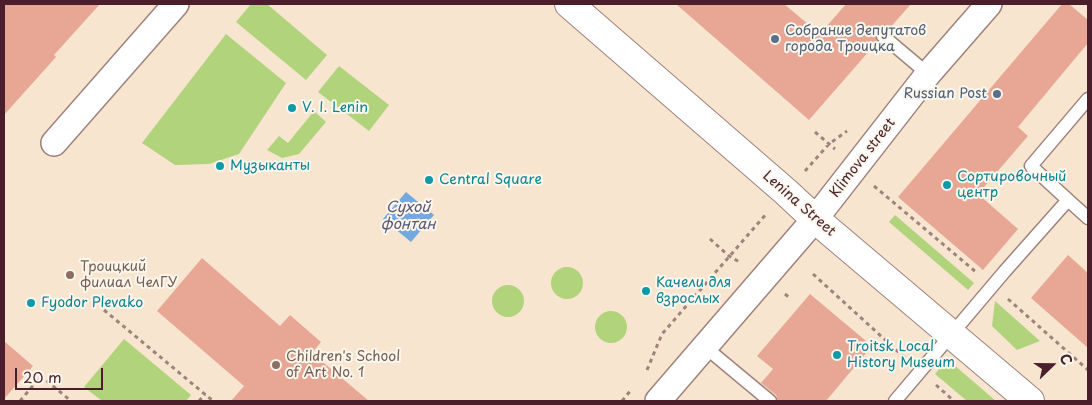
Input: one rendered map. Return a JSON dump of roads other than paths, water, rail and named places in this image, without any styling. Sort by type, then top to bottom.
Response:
[{"type":"street","points":[[54,143],[176,4]]},
{"type":"street","name":"Lenina Street","points":[[569,4],[815,219],[1030,401]]},
{"type":"street","name":"Klimova street","points":[[658,401],[815,219],[928,74],[989,4]]},
{"type":"lane","points":[[883,36],[928,74]]},
{"type":"lane","points":[[1088,99],[1031,166],[1088,218]]},
{"type":"lane","points":[[896,401],[1068,200]]},
{"type":"lane","points":[[705,347],[770,401]]},
{"type":"water","name":"Сухой фонтан","points":[[406,192],[434,215],[411,242],[383,219]]},
{"type":"place","name":"Собрание депутатов города Троицка","points":[[775,39]]},
{"type":"place","name":"Russian Post","points":[[997,94]]},
{"type":"place","name":"V. I. Lenin","points":[[292,108]]},
{"type":"place","name":"Музыканты","points":[[220,166]]},
{"type":"place","name":"Central Square","points":[[429,180]]},
{"type":"place","name":"Сортировочный центр","points":[[947,185]]},
{"type":"place","name":"Троицкий филиал ЧелГУ","points":[[70,275]]},
{"type":"place","name":"Качели для взрослых","points":[[646,291]]},
{"type":"place","name":"Fyodor Plevako","points":[[31,303]]},
{"type":"place","name":"Troitsk Local History Museum","points":[[837,355]]},
{"type":"place","name":"Children's School of Art No. 1","points":[[276,365]]}]
